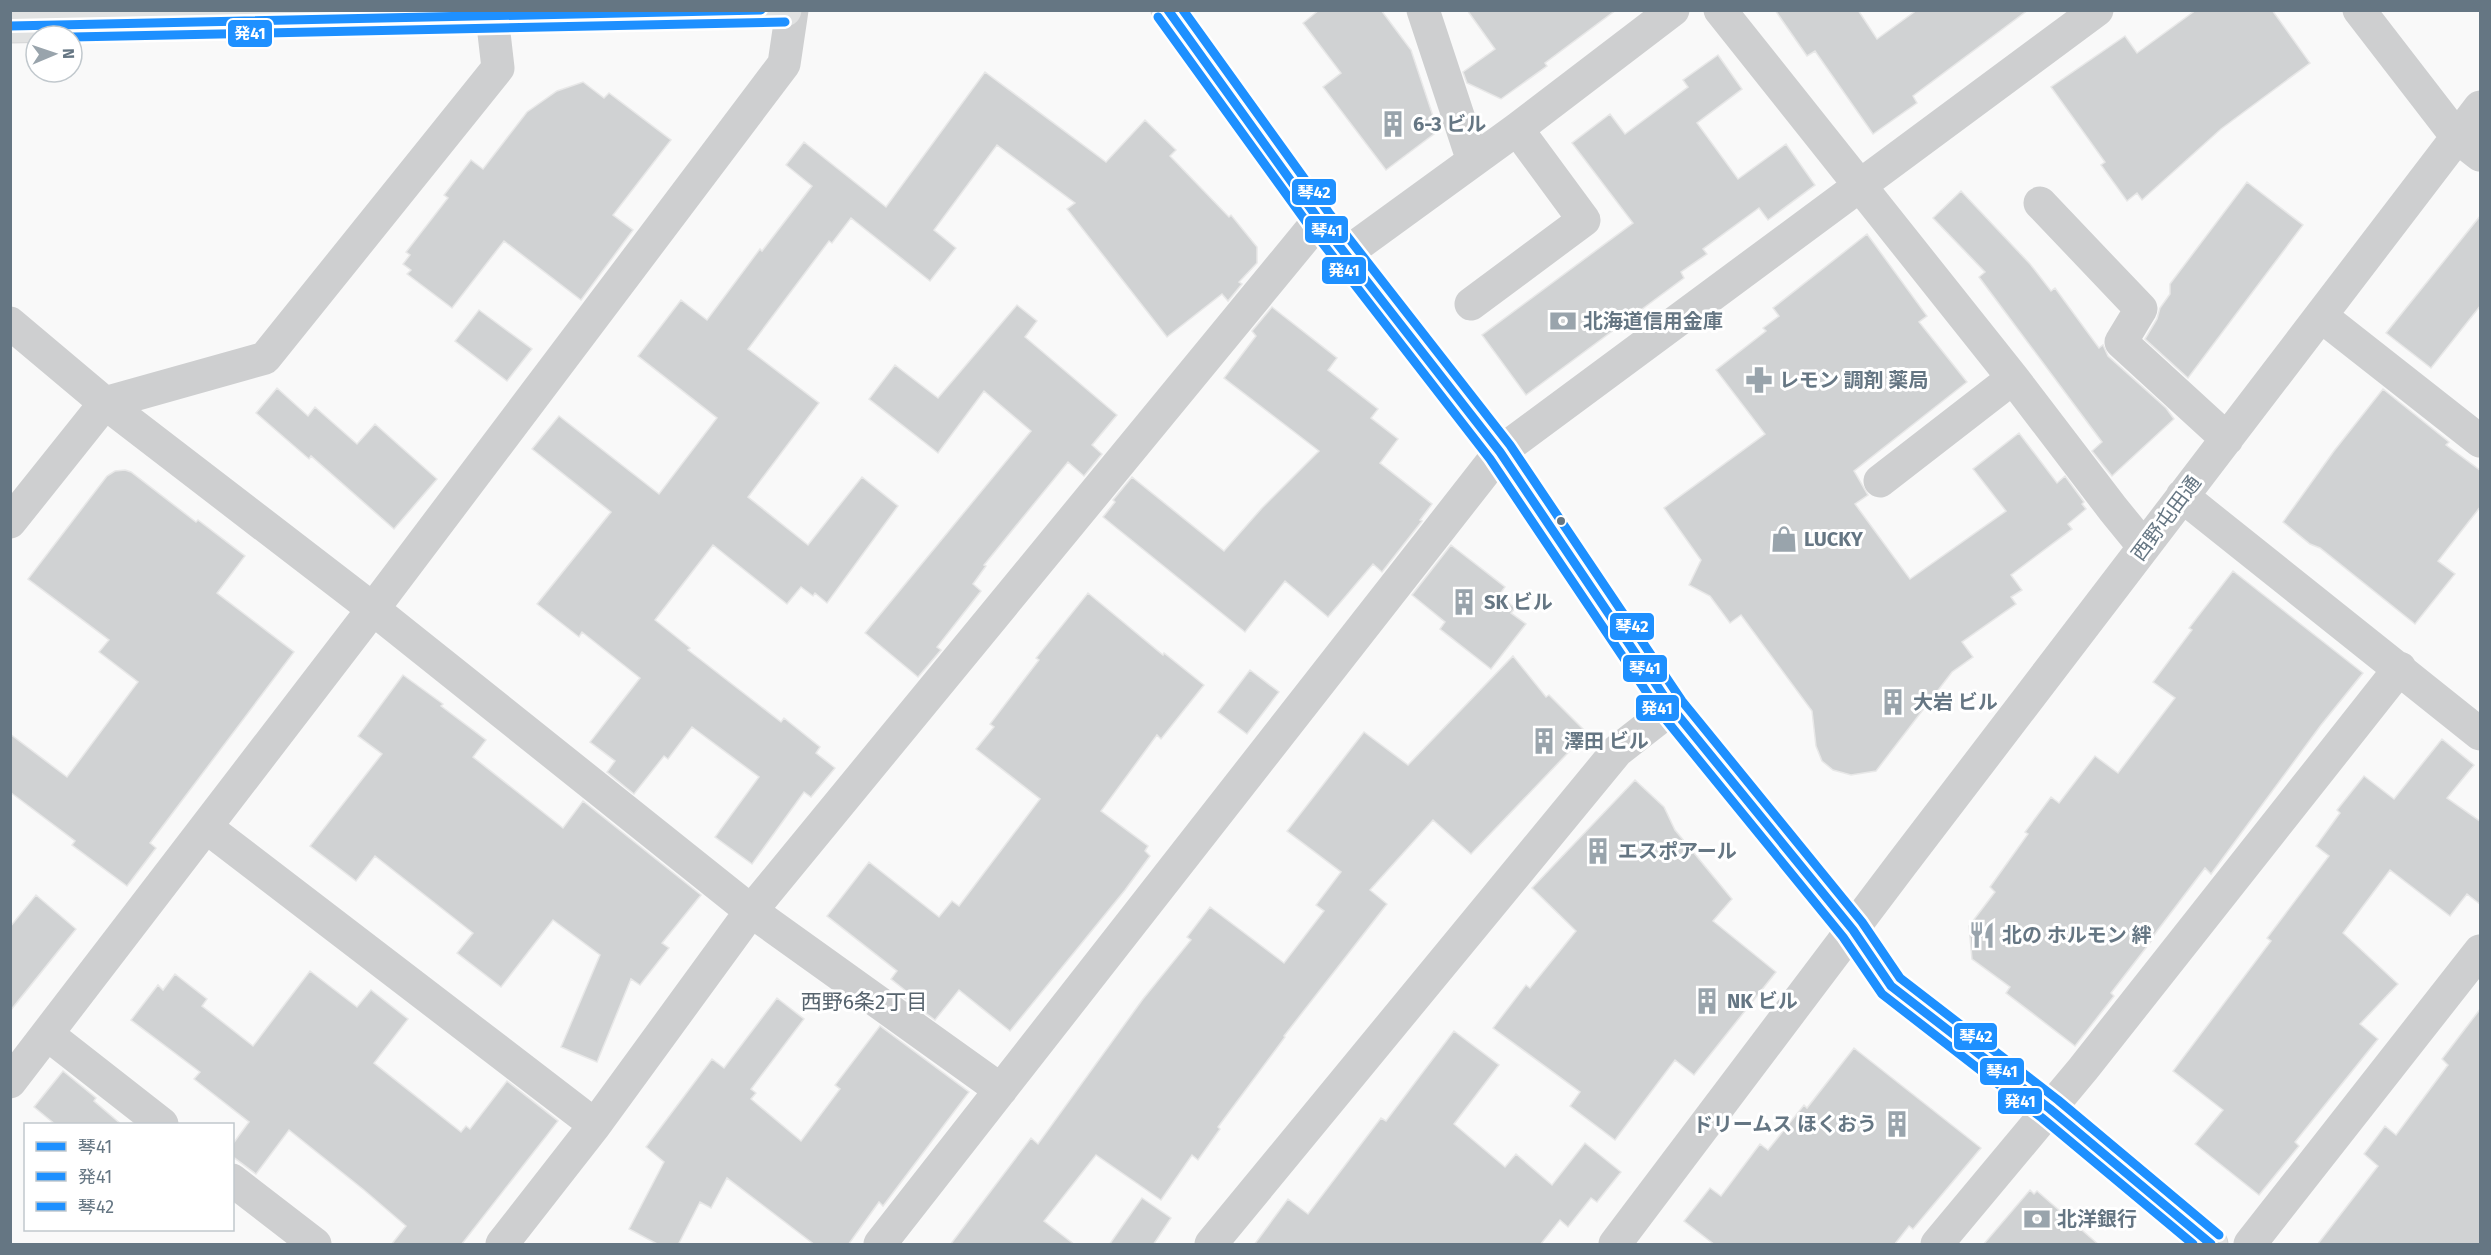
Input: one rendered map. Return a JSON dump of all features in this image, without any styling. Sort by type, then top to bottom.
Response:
[{"type":"main road","points":[[10,26],[785,10]]},
{"type":"main road","points":[[1168,10],[1319,220],[1500,452],[1671,708],[1853,930],[1891,986],[2050,1108],[2211,1245]]},
{"type":"street","points":[[10,1082],[373,609],[784,64],[792,10]]},
{"type":"street","points":[[1423,10],[1473,161]]},
{"type":"street","points":[[1345,254],[1517,129],[1673,10]]},
{"type":"street","points":[[1720,10],[2145,547]]},
{"type":"street","points":[[880,1245],[1500,452],[2097,10]]},
{"type":"street","points":[[2359,10],[2469,146]]},
{"type":"street","points":[[10,522],[105,403],[265,358],[498,68],[492,16]]},
{"type":"street","name":"西野屯田通","points":[[1623,1242],[1853,930],[2182,496],[2321,316],[2469,146],[2481,107]]},
{"type":"street","points":[[1471,304],[1584,220],[1517,129]]},
{"type":"street","points":[[2040,203],[2141,309],[2121,342],[2227,439]]},
{"type":"street","points":[[502,1245],[595,1125],[751,911],[1319,220]]},
{"type":"street","points":[[2321,316],[2481,441]]},
{"type":"street","points":[[10,323],[105,403],[373,609],[751,911],[1001,1090]]},
{"type":"street","points":[[1880,481],[2013,378]]},
{"type":"street","points":[[2182,496],[2481,735]]},
{"type":"street","points":[[1937,1245],[2083,1070],[2400,668]]},
{"type":"street","points":[[1211,1245],[1617,751],[1671,708]]},
{"type":"street","points":[[206,827],[595,1125]]},
{"type":"street","points":[[2250,1245],[2481,951]]},
{"type":"street","points":[[47,1034],[159,1123]]},
{"type":"street","points":[[234,1182],[315,1245]]},
{"type":"building","points":[[1319,10],[1381,10],[1411,50],[1438,131],[1386,170],[1323,87],[1341,73],[1303,23]]},
{"type":"building","points":[[1467,10],[1616,10],[1545,63],[1547,66],[1501,99],[1467,83],[1463,72],[1495,49]]},
{"type":"building","points":[[1775,10],[1858,10],[1877,39],[1917,10],[2028,10],[1913,96],[1917,103],[1873,134],[1815,51],[1807,56]]},
{"type":"building","points":[[2196,10],[2272,10],[2310,63],[2221,129],[2142,200],[2137,193],[2127,201],[2101,165],[2105,162],[2051,87],[2125,36],[2137,53]]},
{"type":"building","points":[[1718,55],[1742,89],[1697,123],[1738,179],[1786,144],[1815,185],[1768,220],[1759,208],[1703,249],[1707,254],[1681,272],[1684,278],[1526,395],[1482,335],[1633,223],[1572,143],[1610,114],[1625,134],[1688,87],[1683,80]]},
{"type":"building","points":[[985,72],[1106,162],[1145,120],[1176,150],[1170,156],[1229,217],[1231,215],[1257,247],[1257,263],[1239,282],[1242,284],[1228,301],[1222,294],[1167,337],[1067,209],[1075,203],[997,145],[934,230],[956,248],[930,281],[851,218],[832,243],[829,241],[748,349],[819,403],[748,497],[808,545],[862,477],[898,506],[827,603],[815,593],[813,596],[801,587],[787,604],[713,545],[655,620],[690,648],[688,650],[781,722],[784,718],[820,747],[816,753],[835,768],[811,797],[804,792],[752,864],[715,837],[759,777],[692,727],[668,759],[664,756],[634,794],[607,772],[615,761],[590,742],[640,678],[582,632],[579,637],[537,604],[611,512],[532,449],[559,416],[659,494],[717,418],[638,356],[681,300],[707,320],[760,249],[762,251],[812,186],[786,165],[804,142],[886,207]]},
{"type":"building","points":[[583,82],[604,98],[609,93],[671,140],[613,215],[633,230],[581,300],[504,241],[452,308],[407,274],[411,270],[403,264],[410,255],[406,252],[448,198],[444,195],[471,160],[483,169],[527,112],[557,91]]},
{"type":"building","points":[[2247,182],[2303,225],[2188,378],[2145,339],[2157,319],[2160,308],[2170,294],[2170,284]]},
{"type":"building","points":[[1961,191],[2030,264],[2051,291],[2055,288],[2099,348],[2103,345],[2108,356],[2166,408],[2174,419],[2112,476],[2092,451],[2102,442],[1979,277],[1985,272],[1933,218]]},
{"type":"building","points":[[2481,215],[2481,305],[2431,368],[2386,333]]},
{"type":"building","points":[[1867,234],[1927,316],[1919,322],[1967,382],[1854,471],[1868,495],[1855,504],[1910,579],[2006,511],[1973,469],[2019,433],[2057,483],[2065,476],[2084,502],[2082,504],[2086,509],[2068,524],[2072,529],[2011,575],[2022,590],[2011,597],[2016,604],[1962,642],[1973,657],[1952,672],[1876,771],[1851,775],[1833,770],[1822,761],[1816,746],[1812,711],[1741,615],[1730,623],[1710,596],[1689,585],[1701,560],[1664,508],[1765,434],[1716,370],[1766,331],[1763,328],[1779,316],[1773,308]]},
{"type":"building","points":[[1017,305],[1037,321],[1025,337],[1117,415],[1092,445],[1102,454],[1084,476],[1068,462],[984,565],[986,566],[973,584],[981,591],[937,647],[941,650],[918,677],[865,633],[1031,431],[984,391],[938,453],[869,399],[895,365],[938,398]]},
{"type":"building","points":[[1272,307],[1337,358],[1328,370],[1378,409],[1371,418],[1398,439],[1380,463],[1432,504],[1420,520],[1422,521],[1382,572],[1373,564],[1328,617],[1285,581],[1245,632],[1103,517],[1115,502],[1113,500],[1132,477],[1224,551],[1262,508],[1319,451],[1224,378],[1256,336],[1252,331]]},
{"type":"building","points":[[479,310],[532,349],[507,381],[455,341]]},
{"type":"building","points":[[277,388],[308,416],[315,407],[357,444],[375,424],[437,479],[394,529],[311,456],[309,459],[256,413]]},
{"type":"building","points":[[2383,389],[2449,442],[2446,445],[2481,471],[2481,506],[2438,561],[2455,574],[2415,624],[2320,548],[2310,544],[2283,522],[2334,451]]},
{"type":"building","points":[[115,471],[131,472],[196,522],[198,520],[245,556],[217,593],[294,652],[150,843],[156,848],[127,886],[72,845],[75,841],[10,792],[10,734],[67,777],[138,682],[99,652],[109,640],[28,579],[107,476]]},
{"type":"building","name":"SK ビル","points":[[1451,545],[1505,587],[1499,595],[1515,608],[1511,613],[1526,624],[1491,669],[1440,629],[1445,622],[1412,595]]},
{"type":"building","points":[[2233,571],[2363,673],[2321,725],[2211,874],[2205,868],[2111,993],[2114,996],[2075,1046],[2006,993],[2010,987],[1972,959],[1969,926],[1995,892],[1990,887],[2028,834],[2025,832],[2051,797],[2059,803],[2095,756],[2118,773],[2175,698],[2153,682],[2192,630],[2189,628]]},
{"type":"building","points":[[1088,593],[1163,655],[1164,653],[1204,685],[1161,739],[1157,735],[1101,811],[1148,846],[1145,851],[1150,856],[1010,1031],[959,990],[935,1020],[902,996],[906,991],[891,979],[897,971],[827,916],[869,862],[939,917],[952,901],[959,906],[1040,799],[976,749],[994,727],[990,724],[1039,660],[1036,658]]},
{"type":"building","points":[[1513,656],[1546,697],[1549,695],[1587,733],[1471,854],[1433,820],[1370,890],[1387,904],[1284,1036],[1218,1127],[1220,1129],[1198,1160],[1192,1155],[1161,1200],[1096,1155],[1044,1221],[1075,1245],[950,1245],[1031,1138],[1038,1144],[1143,999],[1191,940],[1187,937],[1210,907],[1284,963],[1324,911],[1316,905],[1341,872],[1287,831],[1364,732],[1408,765]]},
{"type":"building","points":[[1250,670],[1279,692],[1247,734],[1218,712]]},
{"type":"building","points":[[403,675],[443,704],[441,706],[486,740],[473,757],[563,828],[583,801],[701,895],[662,943],[669,948],[640,985],[631,979],[597,1062],[561,1047],[600,955],[553,920],[501,987],[457,953],[473,933],[375,856],[356,881],[310,846],[382,754],[358,736]]},
{"type":"building","points":[[2442,739],[2474,765],[2447,798],[2481,822],[2481,905],[2467,894],[2450,916],[2390,870],[2343,933],[2398,984],[2360,1024],[2378,1039],[2295,1142],[2299,1146],[2259,1195],[2195,1144],[2223,1110],[2173,1071],[2271,941],[2267,938],[2329,856],[2316,846],[2340,813],[2337,810],[2364,776],[2394,799]]},
{"type":"building","points":[[1635,780],[1664,807],[1675,830],[1732,899],[1713,921],[1776,972],[1694,1075],[1675,1060],[1615,1140],[1570,1106],[1580,1092],[1493,1028],[1526,985],[1530,988],[1576,931],[1532,888]]},
{"type":"building","points":[[36,895],[76,929],[10,1011],[10,927]]},
{"type":"building","points":[[310,971],[357,1007],[371,990],[408,1019],[374,1063],[461,1132],[466,1126],[470,1129],[507,1081],[558,1121],[461,1245],[391,1245],[406,1226],[289,1130],[256,1174],[234,1158],[234,1142],[249,1122],[194,1079],[200,1072],[131,1020],[158,985],[163,990],[175,974],[207,999],[202,1006],[253,1046]]},
{"type":"building","points":[[777,998],[804,1019],[751,1089],[756,1093],[751,1099],[801,1141],[840,1089],[835,1085],[880,1026],[969,1092],[883,1206],[879,1202],[848,1245],[815,1245],[727,1178],[711,1208],[700,1202],[678,1245],[659,1245],[629,1229],[664,1162],[646,1147],[712,1059],[724,1068]]},
{"type":"building","points":[[2481,1008],[2481,1245],[2317,1245],[2378,1166],[2364,1154],[2385,1126],[2396,1135],[2448,1065],[2442,1059]]},
{"type":"building","points":[[1454,1031],[1499,1065],[1454,1124],[1505,1167],[1516,1154],[1552,1185],[1585,1143],[1621,1172],[1597,1202],[1591,1198],[1568,1227],[1560,1220],[1540,1245],[1254,1245],[1288,1199],[1308,1214],[1381,1118],[1386,1121]]},
{"type":"building","points":[[1854,1048],[1981,1148],[1913,1229],[1909,1226],[1894,1245],[1715,1245],[1684,1221],[1710,1188],[1721,1196],[1760,1144],[1768,1150],[1804,1105],[1807,1108]]},
{"type":"building","points":[[63,1071],[96,1098],[94,1101],[120,1123],[54,1123],[34,1107]]},
{"type":"building","name":"北洋銀行","points":[[2030,1190],[2034,1194],[2037,1191],[2099,1245],[1983,1245]]},
{"type":"building","points":[[1142,1198],[1171,1218],[1153,1245],[1109,1245]]},
{"type":"transit line","name":"琴41","points":[[10,26],[761,10]]},
{"type":"transit line","name":"琴41","points":[[1168,10],[1319,220],[1500,452],[1672,708],[1853,930],[1891,986],[2050,1109],[2211,1244]]},
{"type":"transit line","name":"琴42","points":[[1183,10],[1329,213],[1510,445],[1682,701],[1862,922],[1900,978],[2058,1100],[2219,1235]]},
{"type":"transit line","name":"発41","points":[[1158,17],[1310,227],[1490,459],[1662,715],[1843,937],[1882,994],[2042,1118],[2193,1244]]},
{"type":"transit line","name":"発41","points":[[84,37],[785,22]]},
{"type":"place","name":"6-3 ビル","points":[[1393,124]]},
{"type":"place","name":"北海道信用金庫","points":[[1563,321]]},
{"type":"place","name":"レモン 調剤 薬局","points":[[1759,380]]},
{"type":"place","name":"LUCKY","points":[[1784,539]]},
{"type":"place","name":"SK ビル","points":[[1464,602]]},
{"type":"place","name":"大岩 ビル","points":[[1893,702]]},
{"type":"place","name":"澤田 ビル","points":[[1544,741]]},
{"type":"place","name":"エスポアール","points":[[1598,851]]},
{"type":"place","name":"北の ホルモン 絆","points":[[1982,935]]},
{"type":"place","name":"NK ビル","points":[[1707,1001]]},
{"type":"place","name":"ドリームス ほくおう","points":[[1897,1124]]},
{"type":"place","name":"北洋銀行","points":[[2037,1219]]},
{"type":"district","name":"西野6条2丁目","points":[[864,1002]]}]
